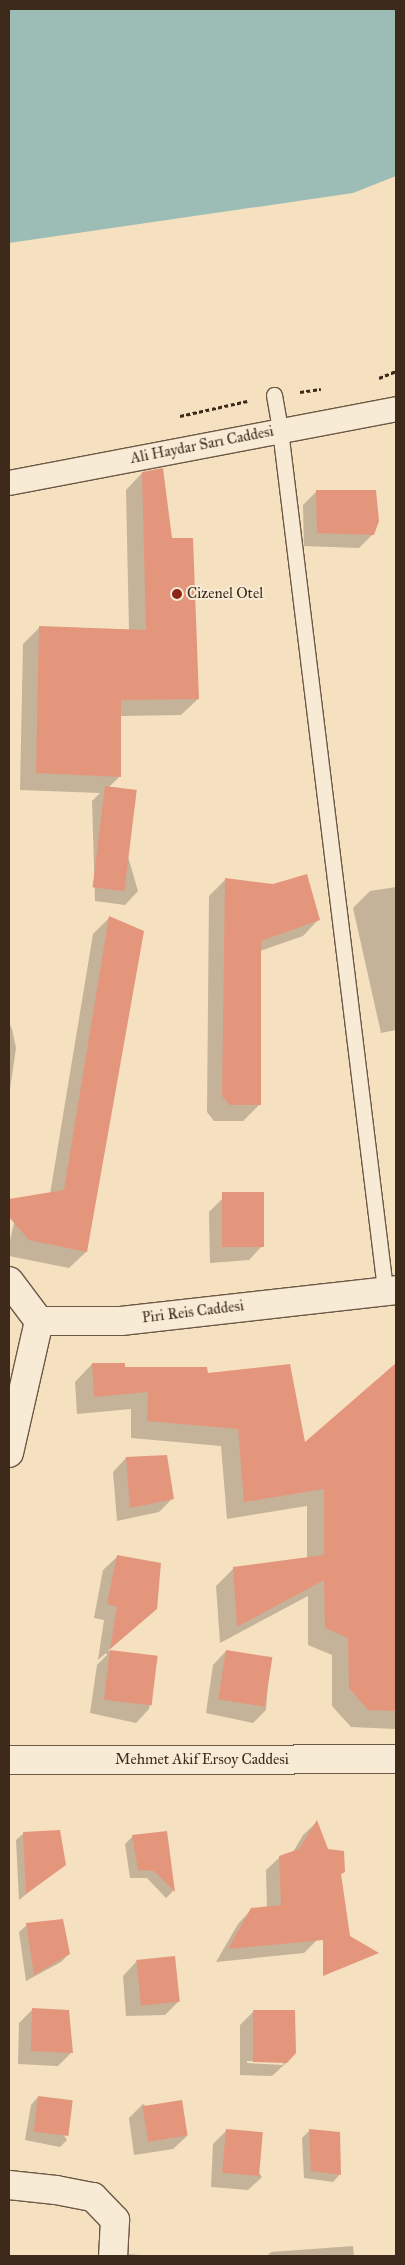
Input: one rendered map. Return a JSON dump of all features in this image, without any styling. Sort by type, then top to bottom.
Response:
[{"type":"street","name":"Ali Haydar Sarı Caddesi","points":[[9,483],[396,408]]},
{"type":"street","points":[[9,1281],[39,1321],[9,1453]]},
{"type":"street","name":"Piri Reis Caddesi","points":[[39,1321],[121,1321],[391,1290]]},
{"type":"street","name":"Mehmet Akif Ersoy Caddesi","points":[[9,1760],[396,1759]]},
{"type":"street","points":[[9,2185],[56,2190],[93,2198],[115,2220],[113,2256]]},
{"type":"lane","points":[[274,395],[391,1290]]},
{"type":"water","points":[[9,9],[396,9],[396,176],[353,193],[9,243]]},
{"type":"building","points":[[163,468],[172,538],[193,538],[199,699],[121,700],[121,777],[36,773],[39,626],[146,630],[142,472]]},
{"type":"building","points":[[316,490],[376,490],[379,521],[374,535],[317,533]]},
{"type":"building","points":[[105,786],[137,790],[124,891],[93,887]]},
{"type":"building","points":[[307,874],[320,920],[261,941],[261,1105],[230,1105],[222,1096],[225,878],[273,884]]},
{"type":"building","points":[[109,916],[144,931],[87,1252],[29,1240],[9,1217],[9,1199],[64,1190]]},
{"type":"building","points":[[222,1192],[264,1192],[264,1247],[222,1247]]},
{"type":"building","points":[[92,1363],[125,1363],[125,1367],[207,1367],[208,1373],[290,1364],[305,1442],[396,1363],[396,1711],[368,1710],[349,1688],[348,1638],[325,1628],[324,1580],[237,1627],[233,1567],[324,1555],[324,1489],[244,1502],[238,1429],[147,1421],[148,1392],[94,1397]]},
{"type":"building","points":[[167,1455],[174,1499],[130,1508],[126,1457]]},
{"type":"building","points":[[117,1555],[161,1563],[157,1609],[110,1649],[117,1607],[107,1604]]},
{"type":"building","points":[[110,1650],[158,1656],[152,1705],[104,1700]]},
{"type":"building","points":[[226,1650],[272,1657],[265,1707],[218,1699]]},
{"type":"building","points":[[317,1820],[328,1849],[344,1851],[345,1872],[341,1874],[350,1936],[379,1953],[323,1976],[323,1940],[228,1949],[251,1908],[281,1905],[279,1856],[299,1849]]},
{"type":"building","points":[[60,1830],[66,1865],[26,1894],[23,1832]]},
{"type":"building","points":[[167,1831],[175,1892],[154,1871],[138,1870],[132,1835]]},
{"type":"building","points":[[63,1919],[70,1954],[34,1975],[26,1923]]},
{"type":"building","points":[[175,1956],[180,2002],[141,2006],[136,1960]]},
{"type":"building","points":[[32,2008],[69,2010],[73,2053],[31,2051]]},
{"type":"building","points":[[253,2010],[295,2010],[296,2053],[287,2063],[253,2062]]},
{"type":"building","points":[[38,2096],[73,2100],[68,2136],[34,2132]]},
{"type":"building","points":[[182,2100],[188,2136],[148,2142],[142,2106]]},
{"type":"building","points":[[226,2129],[263,2132],[259,2176],[222,2173]]},
{"type":"building","points":[[309,2129],[340,2132],[341,2175],[311,2171]]},
{"type":"place","name":"Cizenel Otel","points":[[177,594]]}]
